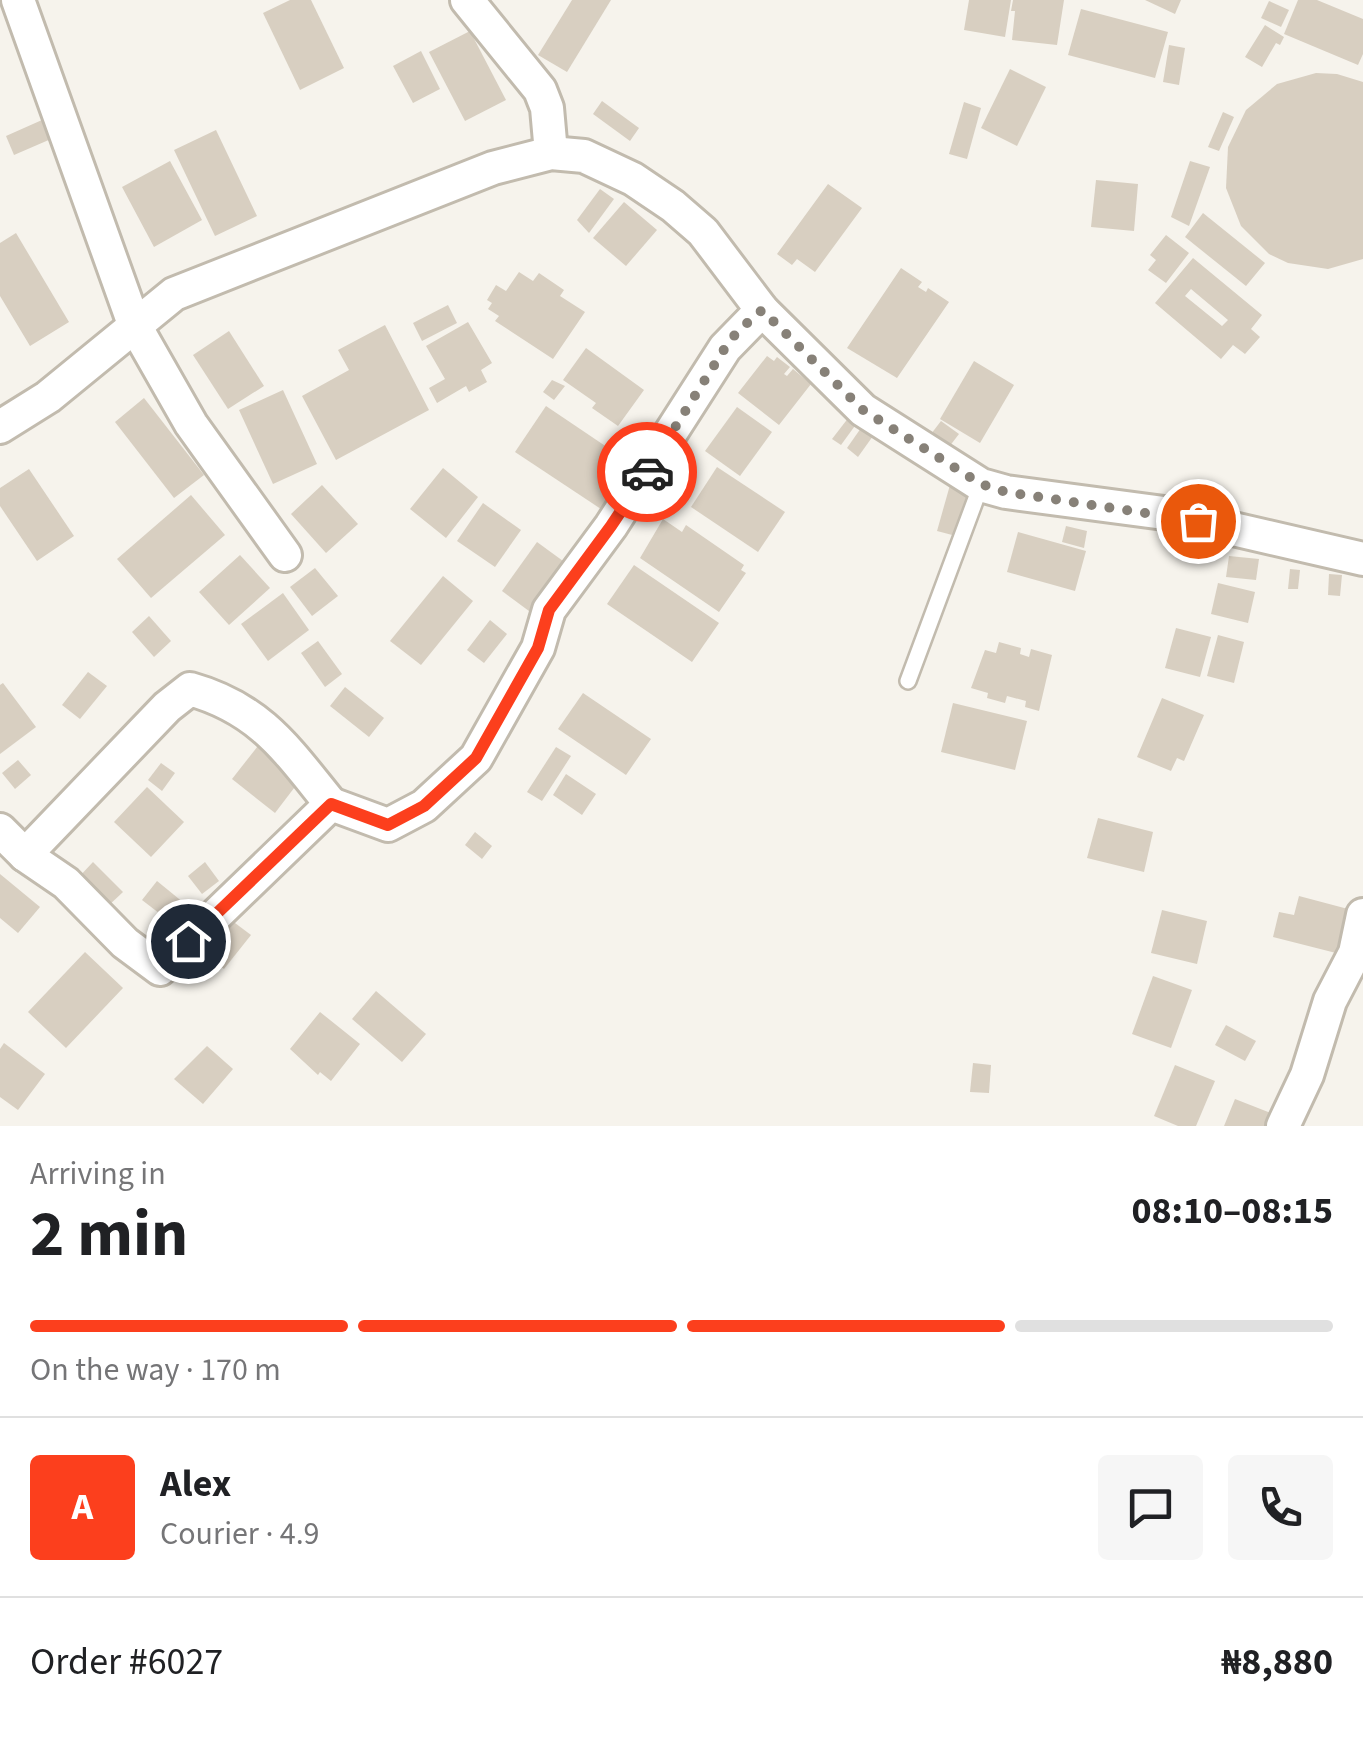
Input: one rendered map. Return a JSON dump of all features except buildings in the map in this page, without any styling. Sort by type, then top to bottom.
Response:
[{"type":"street","points":[[18,0],[134,324],[191,424],[285,554]]},
{"type":"street","points":[[467,0],[540,90],[547,108],[550,153]]},
{"type":"street","points":[[0,427],[48,397],[174,294],[493,168],[550,153],[584,156],[633,179],[673,206],[703,232],[762,310],[863,410],[981,484],[1006,492],[1164,513],[1363,560]]},
{"type":"street","points":[[25,855],[168,707],[190,690],[214,696],[271,730],[331,804],[388,825],[424,806],[476,758],[538,648],[549,610],[611,526],[725,348],[762,310]]},
{"type":"street","points":[[0,830],[25,855],[66,883],[125,943],[160,969],[331,804]]},
{"type":"street","points":[[1283,1126],[1307,1074],[1330,1002],[1355,953],[1363,915]]},
{"type":"lane","points":[[908,682],[981,484]]},
{"type":"way so far","points":[[647,472],[725,348],[762,310],[863,410],[981,484],[1006,492],[1198,521]]},
{"type":"route","points":[[188,941],[331,804],[388,825],[424,806],[476,758],[538,648],[540,630],[549,610],[647,472]]}]
